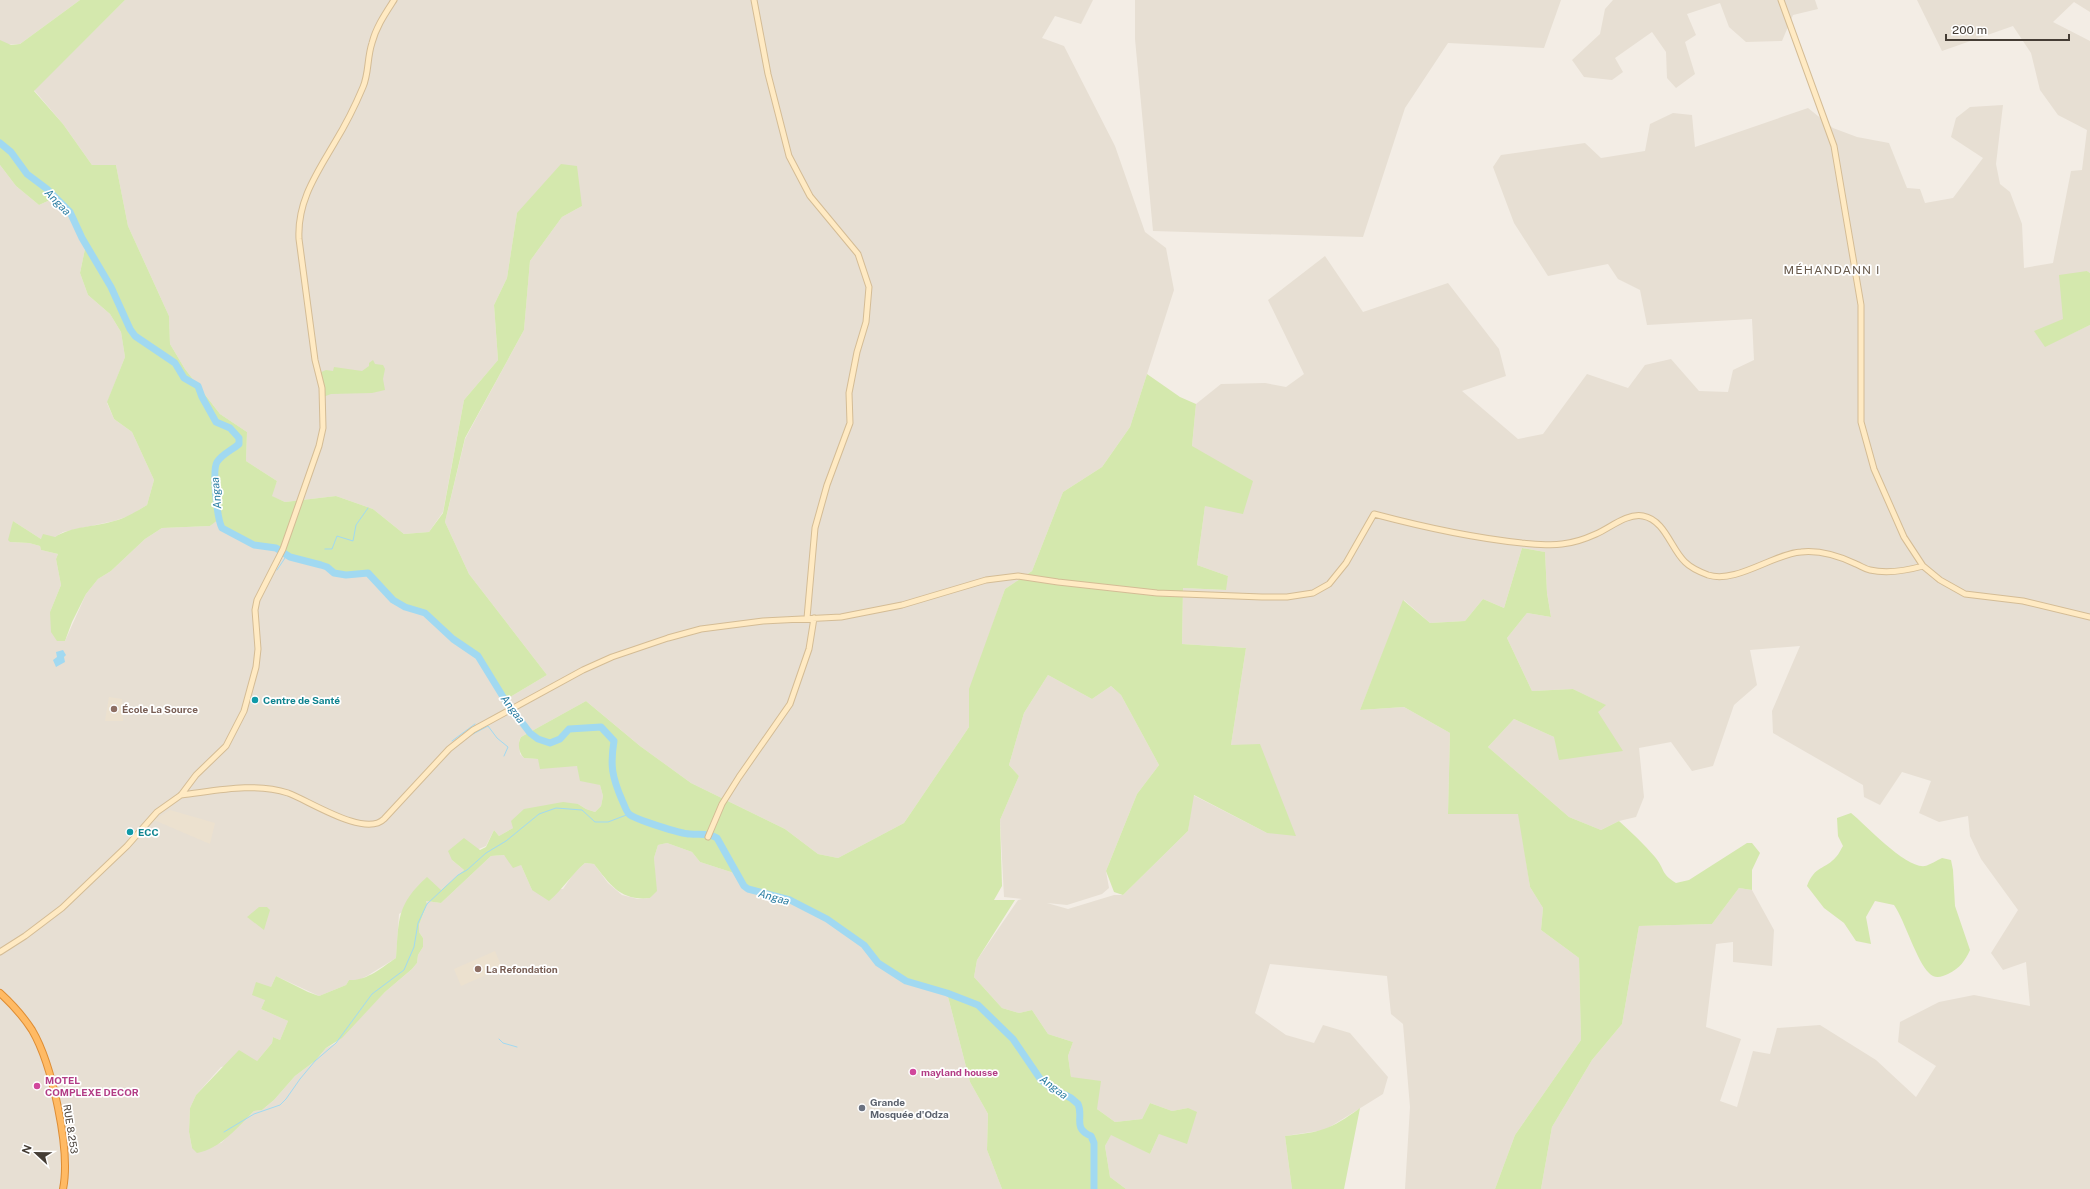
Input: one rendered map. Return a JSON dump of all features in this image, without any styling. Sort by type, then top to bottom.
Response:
[{"type":"highway","name":"RUE 8.253","points":[[0,993],[29,1026],[43,1057],[60,1113],[66,1160],[62,1189]]},
{"type":"highway","name":"RUE 8.253","points":[[0,998],[26,1028],[35,1044],[44,1068],[56,1110],[62,1145],[62,1189]]},
{"type":"street","points":[[0,952],[25,936],[62,908],[127,846],[157,812],[181,795],[196,775],[222,751],[241,717],[256,667],[258,649],[255,610],[257,600],[282,551],[319,446],[324,421],[322,388],[315,360],[299,239],[300,217],[311,182],[343,128],[362,89],[369,68],[373,38],[394,0]]},
{"type":"street","points":[[754,0],[770,81],[789,156],[810,196],[858,254],[869,287],[866,322],[857,352],[849,393],[850,423],[827,485],[815,528],[807,618]]},
{"type":"street","points":[[1781,0],[1834,146],[1861,305],[1862,359],[1860,409],[1863,432],[1874,469],[1892,512],[1908,543],[1923,566],[1940,580],[1965,594],[2022,601],[2090,617]]},
{"type":"street","points":[[181,795],[244,789],[266,789],[288,793],[319,809],[339,817],[371,825],[377,824],[384,819],[449,749],[473,730],[511,711],[527,699],[583,670],[612,657],[668,638],[701,629],[763,621],[841,617],[862,614],[908,603],[986,580],[1018,576],[1157,593],[1281,597],[1313,593],[1329,584],[1346,563],[1374,514],[1460,534],[1508,541],[1548,544],[1575,542],[1594,535],[1626,518],[1643,516],[1650,519],[1667,535],[1684,561],[1700,572],[1710,576],[1736,574],[1778,558],[1798,552],[1810,551],[1825,553],[1865,568],[1883,572],[1901,572],[1923,566]]},
{"type":"street","points":[[708,837],[722,804],[790,704],[809,649],[814,618]]},
{"type":"shaded area","points":[[0,0],[80,0],[20,44],[0,45]]},
{"type":"shaded area","points":[[125,0],[1093,0],[1081,24],[1055,16],[1042,38],[1064,46],[1115,146],[1145,232],[1166,248],[1174,290],[1130,427],[1102,467],[1063,492],[1032,571],[1005,589],[970,689],[969,727],[904,823],[838,858],[818,854],[785,829],[691,783],[640,746],[586,701],[521,737],[519,741],[520,754],[524,758],[538,759],[564,766],[577,766],[600,785],[603,796],[601,806],[595,812],[578,804],[513,828],[499,836],[494,830],[486,846],[452,860],[464,870],[441,890],[399,914],[396,958],[367,976],[359,980],[349,980],[346,985],[319,996],[276,976],[261,1009],[288,1021],[280,1040],[273,1037],[272,1043],[257,1061],[221,1067],[196,1095],[190,1108],[189,1132],[192,1148],[221,1143],[254,1111],[262,1110],[274,1100],[295,1076],[315,1061],[326,1048],[336,1043],[385,992],[417,963],[418,955],[423,947],[423,938],[419,932],[419,925],[427,904],[426,901],[441,903],[491,856],[504,855],[521,865],[532,890],[563,889],[574,873],[585,863],[594,864],[608,883],[622,895],[638,899],[650,898],[656,891],[654,858],[658,845],[667,843],[692,852],[700,862],[737,874],[748,890],[790,900],[827,919],[864,945],[878,963],[906,981],[947,993],[970,1082],[988,1114],[987,1150],[1002,1189],[0,1189],[0,165],[16,186],[39,205],[50,200],[63,204],[74,220],[86,244],[80,273],[88,295],[110,314],[121,332],[125,357],[107,403],[114,419],[132,432],[154,480],[147,505],[129,516],[114,521],[63,532],[55,537],[41,539],[13,521],[10,542],[29,543],[40,546],[41,550],[58,554],[56,559],[61,585],[50,612],[65,641],[86,594],[98,579],[111,571],[145,539],[162,528],[210,526],[219,518],[221,526],[225,531],[260,547],[276,548],[291,557],[327,567],[333,573],[346,575],[368,573],[376,583],[425,613],[453,639],[478,656],[505,700],[547,675],[469,574],[445,522],[465,439],[524,330],[530,261],[562,217],[582,206],[517,213],[507,278],[494,305],[498,360],[464,400],[443,512],[429,532],[404,534],[373,509],[336,496],[285,502],[271,496],[277,481],[246,461],[247,432],[220,414],[185,369],[170,344],[169,316],[128,226],[116,165],[92,165],[63,124],[34,90]]},
{"type":"shaded area","points":[[1135,0],[1561,0],[1544,48],[1448,43],[1405,108],[1363,237],[1153,231],[1135,39]]},
{"type":"shaded area","points":[[1613,0],[1815,0],[1818,9],[1793,15],[1782,41],[1746,42],[1729,27],[1720,3],[1687,14],[1696,35],[1685,42],[1695,74],[1676,88],[1667,78],[1666,52],[1652,32],[1615,58],[1623,72],[1612,80],[1584,77],[1572,60],[1600,34],[1605,9]]},
{"type":"shaded area","points":[[1917,0],[2090,0],[2090,12],[2074,2],[2053,22],[2090,41],[2090,273],[2087,271],[2063,319],[2045,346],[2090,325],[2090,1189],[1541,1189],[1552,1127],[1592,1060],[1622,1024],[1639,926],[1712,924],[1739,888],[1752,890],[1774,930],[1772,966],[1733,962],[1733,942],[1716,944],[1706,1027],[1741,1039],[1720,1101],[1737,1107],[1753,1051],[1770,1054],[1777,1028],[1820,1025],[1876,1060],[1916,1097],[1936,1066],[1898,1042],[1900,1022],[1939,1002],[1974,995],[2030,1006],[2026,962],[2003,970],[1991,953],[2018,910],[1981,859],[1970,836],[1968,816],[1939,822],[1919,813],[1931,781],[1902,772],[1880,805],[1864,797],[1863,785],[1773,733],[1772,711],[1800,646],[1750,650],[1757,685],[1734,705],[1713,766],[1692,771],[1671,742],[1639,748],[1644,797],[1636,817],[1619,821],[1601,830],[1569,817],[1488,747],[1514,719],[1554,737],[1605,705],[1573,689],[1532,691],[1507,638],[1527,613],[1551,617],[1547,593],[1545,552],[1522,548],[1504,608],[1483,599],[1465,621],[1430,623],[1404,600],[1360,710],[1404,707],[1450,733],[1448,814],[1519,814],[1530,887],[1543,908],[1541,930],[1579,958],[1581,1040],[1515,1135],[1495,1189],[1405,1189],[1410,1107],[1403,1024],[1391,1014],[1387,976],[1270,964],[1255,1013],[1286,1035],[1314,1043],[1323,1025],[1350,1033],[1388,1077],[1383,1094],[1325,1130],[1285,1136],[1292,1189],[1126,1189],[1110,1177],[1105,1146],[1111,1134],[1150,1154],[1159,1134],[1188,1108],[1172,1111],[1150,1103],[1142,1119],[1115,1122],[1097,1109],[1071,1077],[1068,1056],[1073,1042],[1048,1034],[1032,1010],[1019,1013],[1002,1008],[974,977],[977,960],[1018,900],[1022,899],[1004,897],[1000,820],[1019,776],[1009,765],[1024,713],[1048,675],[1092,699],[1111,686],[1121,695],[1159,765],[1137,794],[1106,871],[1109,888],[1102,894],[1067,905],[1047,903],[1068,909],[1114,895],[1123,895],[1188,831],[1193,795],[1267,833],[1231,745],[1246,648],[1182,644],[1183,588],[1225,590],[1228,576],[1197,565],[1205,506],[1192,446],[1196,404],[1221,384],[1265,383],[1286,387],[1304,374],[1268,300],[1325,256],[1363,312],[1448,283],[1499,349],[1506,376],[1462,391],[1518,439],[1543,434],[1587,374],[1628,388],[1645,365],[1671,359],[1699,391],[1728,392],[1733,370],[1754,360],[1752,319],[1647,325],[1640,290],[1618,279],[1608,264],[1548,276],[1514,223],[1493,167],[1501,155],[1585,143],[1601,158],[1645,151],[1650,124],[1673,113],[1692,115],[1695,147],[1808,108],[1833,128],[1857,137],[1889,143],[1907,188],[1920,189],[1925,203],[1953,198],[1983,158],[1951,137],[1956,118],[1970,107],[2003,105],[1996,164],[2000,184],[2010,192],[2022,224],[2024,268],[2053,263],[2071,171],[2082,170],[2087,130],[2058,115],[2040,90],[2031,53],[2013,26],[1942,51]]},
{"type":"shaded area","name":"École La Source","points":[[109,697],[122,699],[123,721],[105,721]]},
{"type":"shaded area","points":[[170,810],[215,823],[210,844],[154,820]]},
{"type":"shaded area","name":"La Refondation","points":[[495,951],[502,968],[461,986],[454,969]]},
{"type":"green space","points":[[80,0],[125,0],[34,91],[63,124],[92,165],[116,165],[128,226],[169,316],[170,344],[185,369],[220,414],[247,432],[246,461],[277,481],[272,496],[285,502],[336,496],[373,509],[404,534],[429,532],[443,513],[464,400],[498,360],[494,305],[507,278],[517,213],[561,164],[577,166],[582,206],[562,217],[530,261],[524,330],[465,438],[445,522],[469,574],[547,675],[505,700],[478,656],[453,639],[425,613],[405,607],[393,600],[368,573],[346,575],[334,573],[327,567],[290,557],[276,548],[254,545],[222,528],[219,519],[210,526],[162,528],[145,539],[111,571],[98,579],[86,594],[72,622],[65,641],[57,641],[51,632],[50,612],[61,585],[56,559],[58,554],[41,550],[40,546],[29,543],[10,542],[8,540],[13,521],[41,539],[43,534],[55,537],[62,533],[76,529],[118,520],[147,505],[154,480],[132,432],[114,419],[107,402],[125,357],[121,332],[110,314],[88,295],[80,273],[86,244],[70,212],[63,204],[50,200],[39,205],[16,186],[0,165],[0,40],[11,45],[20,44]]},
{"type":"green space","points":[[2087,271],[2090,273],[2090,325],[2045,347],[2034,331],[2063,319],[2059,275]]},
{"type":"green space","points":[[373,360],[375,364],[383,365],[385,369],[383,379],[385,390],[372,393],[331,394],[323,397],[319,373],[326,370],[333,371],[334,367],[362,371],[369,366],[369,363]]},
{"type":"green space","points":[[1147,374],[1180,397],[1196,404],[1192,446],[1253,481],[1243,514],[1205,506],[1197,565],[1228,576],[1226,590],[1183,588],[1182,644],[1246,648],[1231,745],[1260,744],[1296,836],[1267,833],[1194,795],[1188,831],[1123,895],[1114,892],[1106,871],[1137,794],[1159,765],[1121,695],[1111,686],[1092,699],[1048,675],[1024,713],[1009,765],[1019,776],[1000,820],[1002,886],[994,900],[1015,900],[977,960],[974,977],[1002,1008],[1019,1013],[1032,1010],[1048,1034],[1073,1042],[1068,1056],[1071,1077],[1101,1081],[1097,1109],[1115,1122],[1142,1119],[1150,1103],[1172,1111],[1188,1108],[1197,1112],[1187,1144],[1159,1134],[1150,1154],[1111,1135],[1105,1146],[1110,1177],[1126,1189],[1002,1189],[987,1150],[988,1114],[970,1082],[947,993],[906,981],[878,963],[864,945],[827,919],[790,900],[748,889],[744,886],[737,874],[700,862],[692,852],[667,843],[658,845],[654,858],[657,891],[650,898],[631,897],[624,894],[606,879],[594,864],[585,863],[549,901],[532,890],[521,865],[513,868],[504,855],[491,856],[441,903],[426,901],[427,904],[419,925],[419,932],[423,938],[423,947],[418,955],[417,963],[385,992],[342,1038],[326,1048],[315,1061],[295,1076],[274,1100],[262,1110],[254,1111],[221,1142],[205,1151],[197,1153],[192,1148],[189,1132],[190,1108],[196,1095],[239,1050],[257,1061],[272,1043],[273,1037],[280,1040],[288,1021],[261,1009],[265,1000],[252,995],[256,982],[271,987],[276,976],[319,996],[346,985],[349,980],[356,980],[368,976],[396,958],[401,914],[404,905],[417,887],[427,877],[441,890],[464,870],[452,860],[448,851],[464,838],[480,850],[486,847],[494,830],[499,836],[513,828],[511,821],[524,809],[563,802],[578,804],[595,812],[601,806],[603,796],[600,785],[580,781],[577,766],[540,769],[538,759],[524,758],[519,748],[521,737],[586,701],[640,746],[691,783],[785,829],[818,854],[838,858],[904,823],[969,727],[969,689],[1005,589],[1032,571],[1063,492],[1102,467],[1130,427]]},
{"type":"green space","points":[[1522,548],[1545,552],[1547,593],[1551,617],[1527,613],[1507,638],[1532,691],[1573,689],[1606,705],[1598,712],[1623,751],[1559,760],[1554,737],[1514,719],[1488,747],[1569,817],[1601,830],[1619,821],[1651,852],[1665,874],[1676,883],[1689,880],[1747,843],[1752,843],[1760,853],[1752,870],[1752,890],[1739,888],[1712,924],[1639,926],[1622,1024],[1592,1060],[1552,1127],[1541,1189],[1495,1189],[1515,1135],[1581,1040],[1579,958],[1541,930],[1543,908],[1530,887],[1518,814],[1448,814],[1450,733],[1404,707],[1360,710],[1403,600],[1430,623],[1465,621],[1483,599],[1504,608]]},
{"type":"green space","points":[[1851,813],[1886,845],[1908,861],[1917,865],[1925,866],[1942,858],[1951,860],[1955,906],[1970,950],[1962,964],[1952,972],[1941,977],[1933,976],[1929,973],[1920,960],[1894,905],[1875,901],[1866,917],[1871,944],[1856,941],[1844,923],[1824,908],[1807,886],[1813,874],[1832,861],[1839,853],[1843,846],[1838,836],[1837,818]]},
{"type":"green space","points":[[259,907],[267,907],[270,910],[264,930],[247,917]]},
{"type":"green space","points":[[1360,1108],[1344,1189],[1292,1189],[1285,1136],[1325,1129],[1341,1121]]},
{"type":"water","points":[[63,650],[66,655],[64,657],[65,662],[56,667],[53,660],[57,657],[56,652]]},
{"type":"waterway","name":"Angaa","points":[[0,143],[11,152],[27,174],[47,189],[70,212],[82,238],[111,287],[130,329],[135,336],[175,363],[184,378],[198,386],[202,397],[216,422],[230,428],[239,438],[239,444],[222,457],[217,462],[216,467],[216,495],[218,515],[222,528],[254,545],[276,548],[290,557],[327,567],[334,573],[346,575],[368,573],[393,600],[405,607],[425,613],[453,639],[478,656],[505,700],[530,733],[538,739],[550,743],[560,739],[569,729],[601,727],[614,741],[612,757],[614,778],[629,814],[648,823],[677,832],[714,836],[717,838],[744,886],[748,889],[790,900],[827,919],[864,945],[878,963],[906,981],[947,993],[978,1005],[1013,1039],[1041,1080],[1051,1088],[1071,1098],[1078,1104],[1080,1109],[1080,1126],[1085,1133],[1091,1136],[1094,1143],[1094,1189]]},
{"type":"waterway","points":[[325,549],[332,549],[337,536],[353,541],[356,525],[368,508]]},
{"type":"waterway","points":[[277,570],[287,555]]},
{"type":"waterway","points":[[452,741],[475,724]]},
{"type":"waterway","points":[[473,734],[488,726],[497,738],[508,747],[504,756]]},
{"type":"waterway","points":[[224,1132],[254,1114],[280,1105],[286,1099],[315,1061],[336,1043],[372,994],[404,970],[414,947],[418,923],[427,904],[458,875],[467,870],[486,853],[506,841],[539,814],[556,808],[582,810],[595,822],[608,822],[629,814]]},
{"type":"waterway","points":[[499,1039],[503,1043],[517,1047]]},
{"type":"place","name":"Centre de Santé","points":[[255,700]]},
{"type":"place","name":"École La Source","points":[[114,709]]},
{"type":"place","name":"ECC","points":[[130,832]]},
{"type":"place","name":"La Refondation","points":[[478,969]]},
{"type":"place","name":"mayland housse","points":[[913,1072]]},
{"type":"place","name":"MOTEL COMPLEXE DECOR","points":[[37,1086]]},
{"type":"place","name":"Grande Mosquée d'Odza","points":[[862,1108]]},
{"type":"district","name":"MÉHANDANN I","points":[[1832,270]]}]
